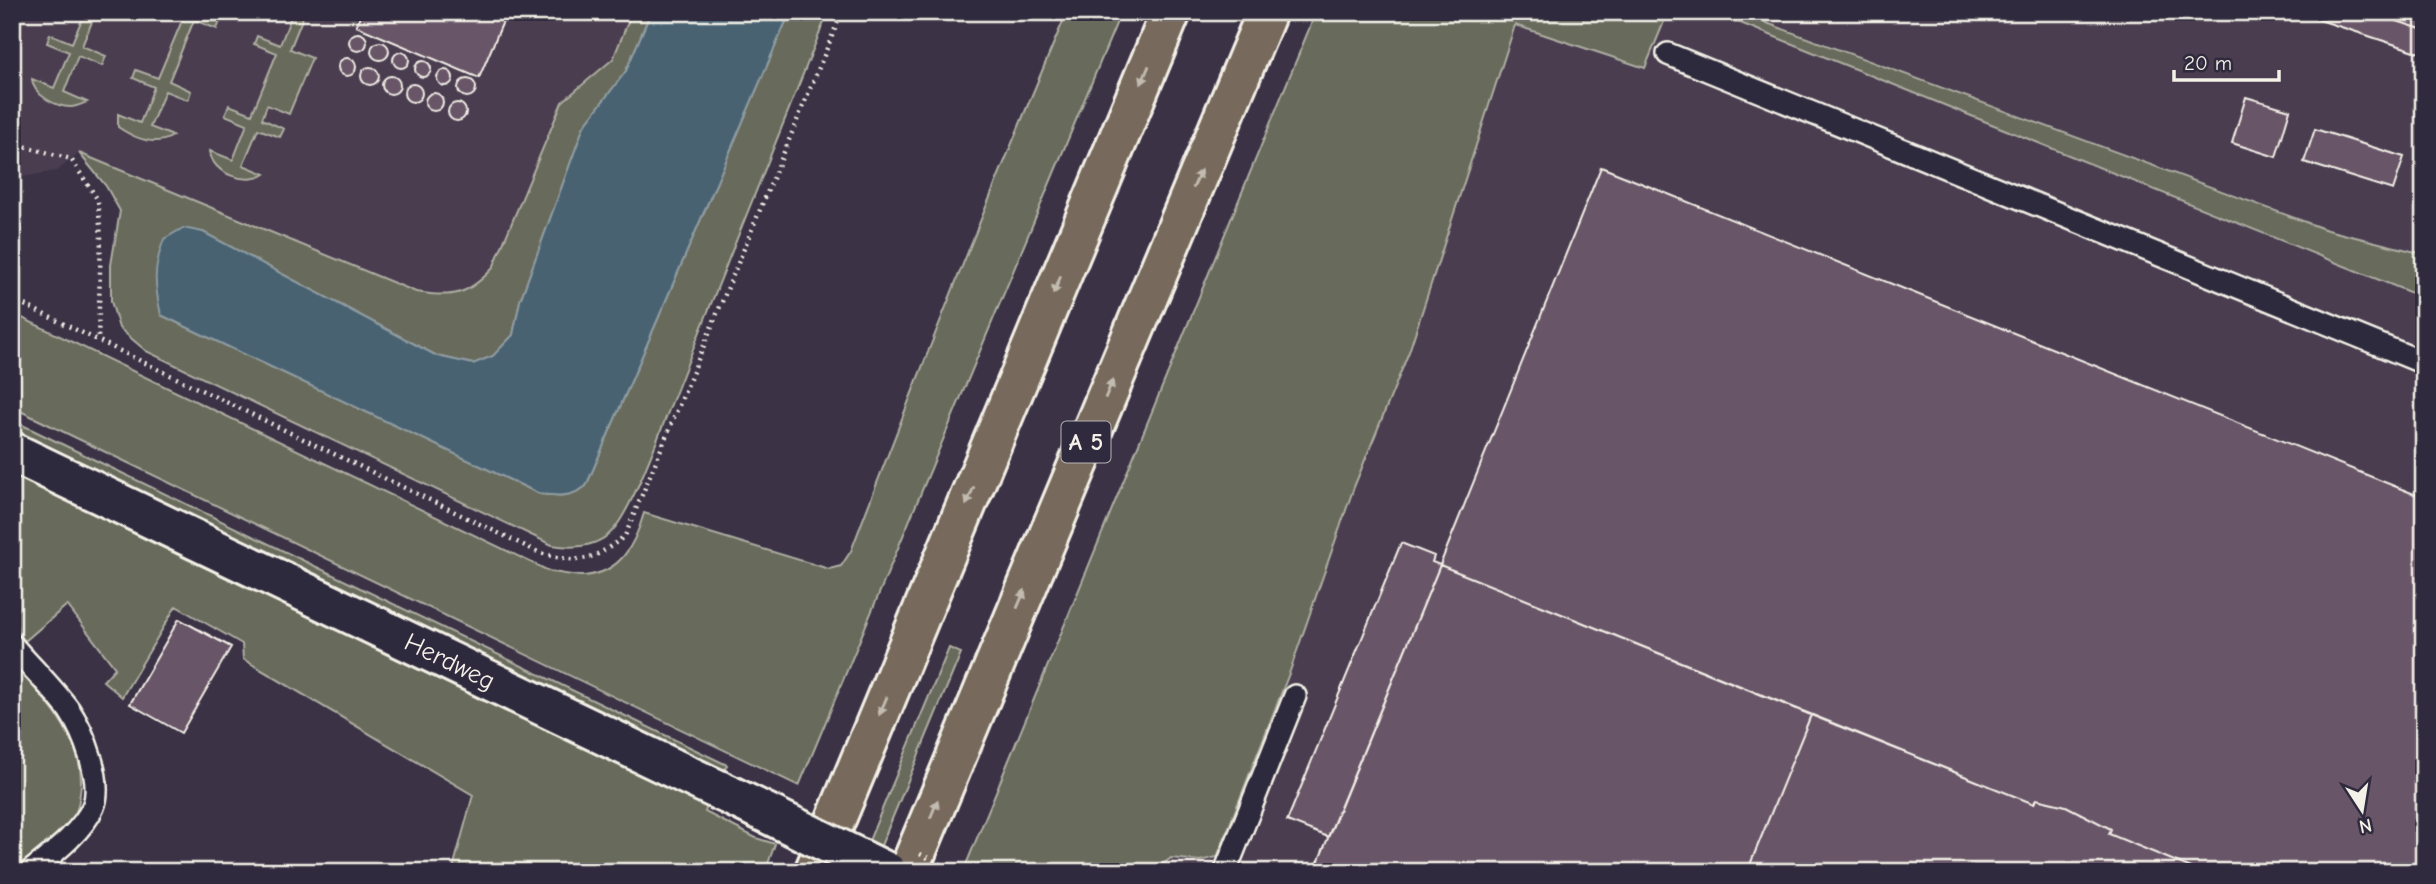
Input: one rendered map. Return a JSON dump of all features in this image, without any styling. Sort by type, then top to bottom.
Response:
[{"type":"highway","points":[[814,872],[1171,12]]},
{"type":"highway","name":"A 5","points":[[908,872],[1267,12]]},
{"type":"main road","name":"Herdweg","points":[[12,452],[887,872]]},
{"type":"lane","points":[[1668,54],[2424,363]]},
{"type":"lane","points":[[12,645],[69,711],[89,751],[95,781],[94,806],[66,844],[30,872]]},
{"type":"lane","points":[[1225,872],[1295,696]]},
{"type":"path","points":[[12,299],[540,553],[571,561],[599,556],[625,536],[842,12]]},
{"type":"path","points":[[12,143],[71,159],[98,200],[101,238],[98,339]]},
{"type":"shaded area","points":[[12,12],[632,12],[613,59],[562,102],[493,268],[477,285],[458,294],[437,296],[416,292],[79,153],[57,171],[12,179]]},
{"type":"shaded area","points":[[1668,12],[2424,12],[2424,872],[1153,872],[1171,858],[1200,861],[1290,671],[1354,487],[1409,352],[1515,24],[1644,68]]},
{"type":"green space","points":[[85,12],[96,12],[82,46],[106,56],[102,66],[78,56],[64,92],[87,102],[65,106],[41,95],[32,79],[54,88],[69,52],[47,43],[50,34],[72,43]]},
{"type":"green space","points":[[176,12],[199,12],[220,21],[217,29],[194,20],[169,81],[191,91],[188,100],[165,91],[150,127],[173,136],[159,141],[145,140],[118,127],[118,114],[140,123],[154,87],[133,78],[136,70],[158,78],[184,16]]},
{"type":"green space","points":[[293,12],[305,12],[290,49],[312,58],[289,114],[267,105],[262,119],[284,129],[280,137],[258,129],[243,165],[265,174],[249,179],[232,176],[217,166],[210,151],[233,160],[247,124],[225,115],[229,105],[252,114],[277,53],[254,44],[257,36],[280,45]]},
{"type":"green space","points":[[632,12],[651,12],[626,71],[584,126],[520,301],[513,335],[493,356],[473,364],[437,356],[203,232],[161,315],[540,494],[559,496],[575,493],[586,486],[790,12],[828,12],[646,468],[617,525],[602,539],[581,546],[552,545],[146,351],[119,328],[111,301],[111,265],[120,211],[106,186],[79,153],[416,292],[440,295],[458,293],[475,284],[493,268],[562,102],[613,59]]},
{"type":"green space","points":[[1067,12],[1121,12],[799,786],[12,407],[12,313],[551,572],[584,576],[608,569],[617,563],[631,546],[644,513],[829,569],[841,566],[851,551],[956,280]]},
{"type":"green space","points":[[1316,12],[1668,12],[1645,68],[1515,25],[1409,352],[1354,487],[1290,671],[1217,857],[1200,861],[1171,858],[1153,872],[963,872]]},
{"type":"green space","points":[[1713,12],[1737,12],[2327,230],[2424,254],[2424,298]]},
{"type":"green space","points":[[12,420],[727,765],[724,771],[80,462],[12,428]]},
{"type":"green space","points":[[12,470],[707,806],[705,812],[756,838],[775,844],[765,872],[452,872],[473,795],[243,659],[242,644],[176,606],[122,697],[103,681],[115,668],[67,605],[25,641],[12,626]]},
{"type":"green space","points":[[949,648],[961,653],[870,872],[856,872]]},
{"type":"green space","points":[[12,664],[61,722],[77,756],[81,774],[79,803],[73,818],[53,841],[12,872]]},
{"type":"water","points":[[651,12],[790,12],[586,486],[580,490],[564,495],[540,494],[161,315],[156,285],[158,259],[164,239],[183,228],[203,232],[437,356],[473,364],[493,356],[513,335],[520,301],[584,126],[626,71]]},
{"type":"building","points":[[362,12],[507,12],[479,78],[356,26]]},
{"type":"building","points":[[2295,12],[2370,12],[2424,30],[2424,54]]},
{"type":"building","points":[[2370,12],[2424,12],[2424,30]]},
{"type":"building","points":[[354,33],[362,33],[367,42],[365,49],[354,51],[349,46],[349,38]]},
{"type":"building","points":[[380,42],[388,47],[389,51],[384,59],[380,60],[372,55],[371,51],[376,43]]},
{"type":"building","points":[[398,52],[404,52],[409,60],[407,66],[398,68],[393,63],[393,57]]},
{"type":"building","points":[[347,58],[355,63],[356,67],[351,75],[347,76],[339,71],[338,67],[343,59]]},
{"type":"building","points":[[420,61],[426,61],[431,69],[429,75],[420,77],[415,72],[415,66]]},
{"type":"building","points":[[366,67],[374,67],[379,76],[377,83],[366,85],[361,80],[361,72]]},
{"type":"building","points":[[442,70],[448,70],[453,78],[451,84],[442,86],[437,81],[437,75]]},
{"type":"building","points":[[387,76],[395,76],[400,85],[398,92],[387,94],[382,89],[382,81]]},
{"type":"building","points":[[467,79],[475,84],[476,88],[471,96],[467,97],[459,92],[458,88],[463,80]]},
{"type":"building","points":[[409,84],[417,84],[422,93],[420,100],[409,102],[404,97],[404,89]]},
{"type":"building","points":[[434,93],[442,98],[443,102],[438,110],[434,111],[426,106],[425,102],[430,94]]},
{"type":"building","points":[[2246,97],[2290,110],[2276,157],[2232,143]]},
{"type":"building","points":[[453,103],[461,103],[466,112],[464,119],[453,121],[448,116],[448,108]]},
{"type":"building","points":[[2315,129],[2404,157],[2393,190],[2304,162]]},
{"type":"building","points":[[1601,167],[2424,498],[2424,872],[2201,872],[2109,834],[2111,829],[2066,806],[2036,799],[2034,804],[1440,565]]},
{"type":"building","points":[[1401,543],[1434,556],[1432,562],[1440,565],[1328,837],[1287,821]]},
{"type":"building","points":[[1440,565],[1811,715],[1747,872],[1314,872]]},
{"type":"building","points":[[179,619],[231,647],[181,733],[130,704]]},
{"type":"building","points":[[1811,715],[2034,804],[2036,799],[2066,806],[2111,829],[2109,834],[2201,872],[1747,872]]}]
